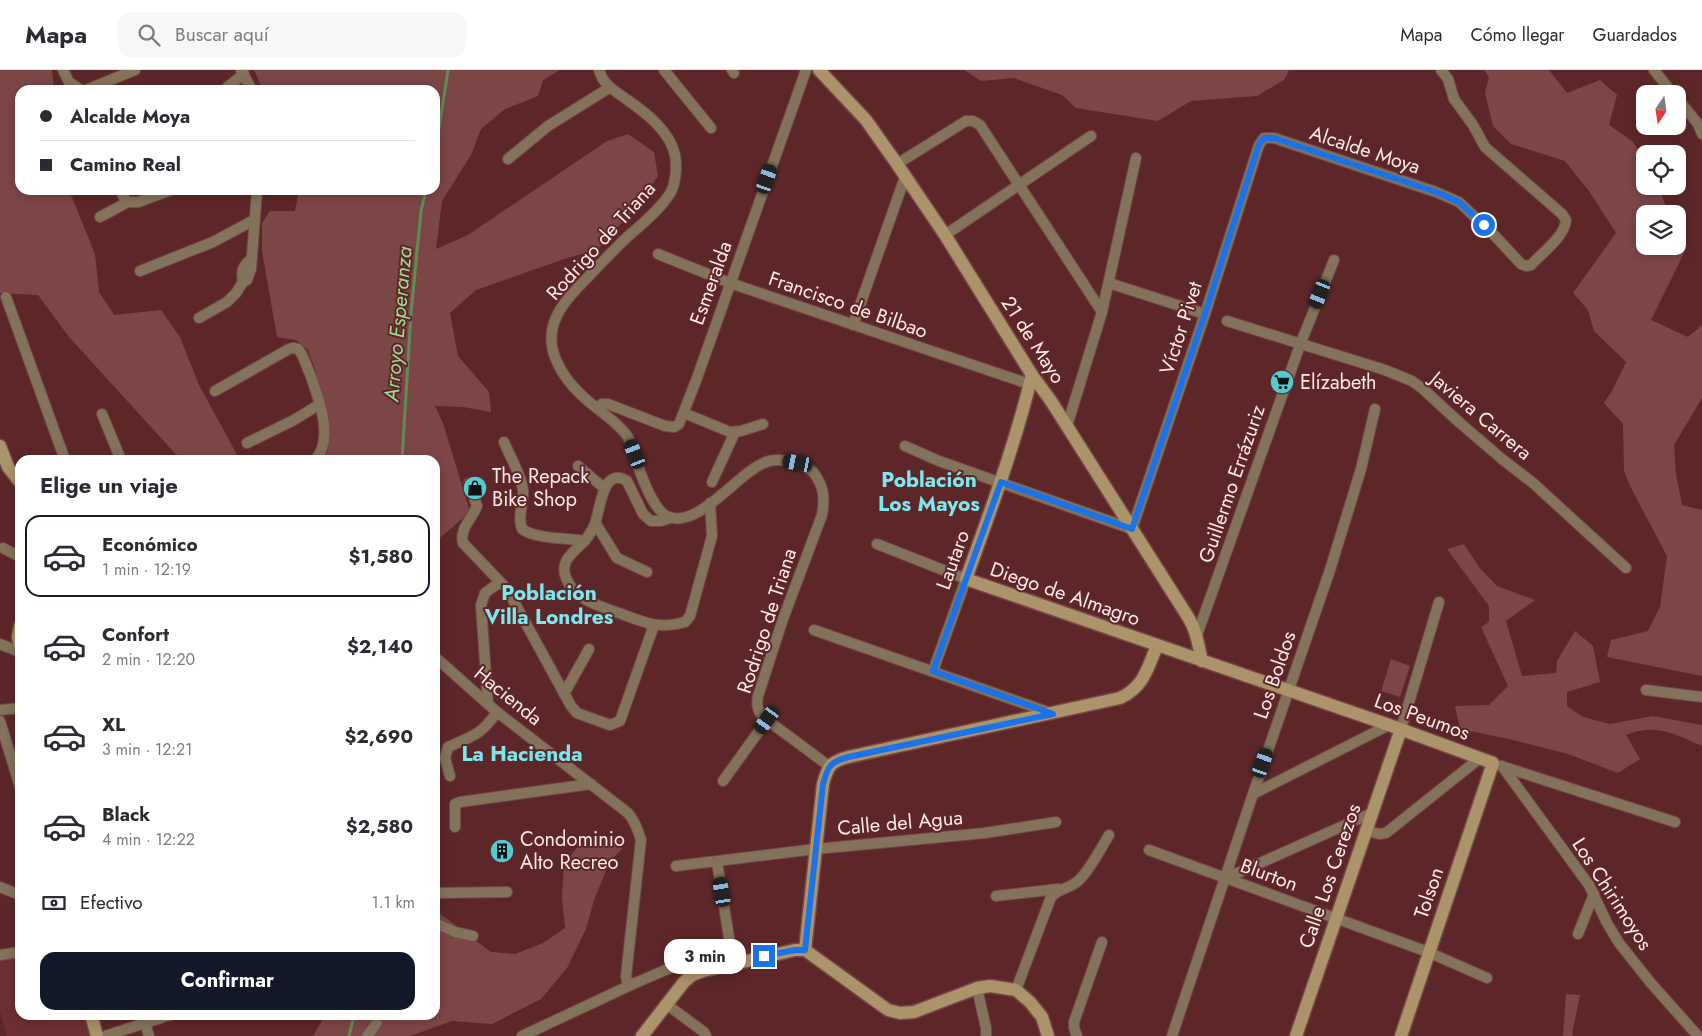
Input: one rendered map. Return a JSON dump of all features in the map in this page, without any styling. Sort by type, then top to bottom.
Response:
[{"type":"street","points":[[63,70],[69,82],[74,85]]},
{"type":"street","points":[[97,85],[123,73],[135,70]]},
{"type":"street","name":"Rodrigo de Triana","points":[[598,70],[603,82],[609,88],[628,100],[656,123],[668,138],[675,154],[676,170],[670,194],[652,215],[624,240],[568,297],[555,319],[551,335],[557,363],[573,387],[596,408],[623,428],[653,503],[664,515],[670,518],[694,514],[754,468],[767,462],[782,460],[798,463],[810,469],[820,481],[824,501],[822,515],[783,619],[758,696],[757,705],[758,712],[767,720],[828,766]]},
{"type":"street","points":[[664,70],[711,128]]},
{"type":"street","name":"Esmeralda","points":[[684,413],[806,70]]},
{"type":"street","name":"21 de Mayo","points":[[819,70],[866,120],[945,234],[1030,380],[1051,402],[1188,616],[1197,638],[1202,661]]},
{"type":"street","name":"Alcalde Moya","points":[[1264,138],[1274,138],[1436,192],[1459,202],[1522,264],[1526,266],[1531,265],[1562,233],[1566,226],[1566,220],[1562,214],[1485,146],[1454,99],[1448,79],[1441,70]]},
{"type":"street","points":[[1654,70],[1666,85]]},
{"type":"street","points":[[229,85],[242,72],[249,85]]},
{"type":"street","points":[[508,158],[548,126],[609,88]]},
{"type":"street","points":[[1686,109],[1698,124],[1702,134]]},
{"type":"street","points":[[897,164],[966,121],[973,121],[980,125],[1102,312]]},
{"type":"street","points":[[945,234],[1090,136]]},
{"type":"street","name":"Víctor Pivet","points":[[1132,529],[1205,314],[1259,144],[1264,138]]},
{"type":"street","points":[[1067,426],[1102,312],[1136,158]]},
{"type":"street","points":[[853,325],[905,177]]},
{"type":"street","points":[[123,195],[128,202]]},
{"type":"street","points":[[100,217],[128,202],[138,202],[157,195]]},
{"type":"street","points":[[199,318],[227,302],[243,282],[247,280],[251,270],[256,195]]},
{"type":"street","points":[[140,271],[213,242],[254,220]]},
{"type":"street","name":"Francisco de Bilbao","points":[[658,254],[730,283],[853,325],[1030,380]]},
{"type":"street","name":"Guillermo Errázuriz","points":[[1197,638],[1300,344],[1334,260]]},
{"type":"street","points":[[1109,283],[1205,314]]},
{"type":"street","points":[[6,297],[62,455]]},
{"type":"street","name":"Javiera Carrera","points":[[1227,321],[1385,370],[1412,381],[1502,460],[1533,483],[1626,568]]},
{"type":"street","points":[[215,391],[289,349],[298,349],[302,354],[320,404],[325,425],[324,442],[320,455]]},
{"type":"street","name":"Lautaro","points":[[933,671],[1001,482],[1027,399],[1030,380]]},
{"type":"street","points":[[1027,399],[1038,397],[1051,402]]},
{"type":"street","points":[[247,444],[294,420],[320,404]]},
{"type":"street","points":[[596,408],[602,404],[614,406],[665,426],[674,427],[679,424],[684,413],[730,432],[763,424]]},
{"type":"street","name":"Los Boldos","points":[[1172,1036],[1332,560],[1360,468],[1375,409]]},
{"type":"street","points":[[102,414],[119,455]]},
{"type":"street","points":[[712,482],[735,432]]},
{"type":"street","points":[[504,442],[523,487],[524,497],[520,517],[522,529],[534,534],[585,541]]},
{"type":"street","points":[[0,446],[8,467],[15,476]]},
{"type":"street","points":[[905,446],[939,461],[1132,529]]},
{"type":"street","points":[[578,466],[604,488]]},
{"type":"street","points":[[670,518],[655,522],[647,519],[627,481],[623,478],[608,482],[604,488],[596,524],[585,541],[571,552],[565,568],[566,577],[573,589],[584,599],[594,604],[654,625],[685,622],[690,616],[710,543],[712,528],[710,503]]},
{"type":"street","points":[[469,483],[477,506],[463,530],[461,536],[464,543],[503,586],[564,694],[577,713],[610,725],[620,721],[654,625]]},
{"type":"street","points":[[596,524],[617,558],[647,572]]},
{"type":"street","name":"Diego de Almagro","points":[[877,544],[966,579],[1157,646]]},
{"type":"street","points":[[3,548],[15,554]]},
{"type":"street","points":[[488,704],[481,605],[485,593],[503,586]]},
{"type":"street","points":[[1253,794],[1395,727],[1439,602]]},
{"type":"street","points":[[814,630],[1053,714]]},
{"type":"street","points":[[1185,655],[1197,638]]},
{"type":"street","points":[[0,644],[15,646]]},
{"type":"street","points":[[805,950],[823,784],[828,766],[848,757],[1120,698],[1137,688],[1157,646]]},
{"type":"street","name":"Los Peumos","points":[[1157,646],[1395,727],[1498,765],[1675,822]]},
{"type":"street","points":[[564,694],[589,649]]},
{"type":"street","name":"Hacienda","points":[[440,661],[497,712],[628,813],[638,829],[641,840],[626,976],[628,981],[633,984]]},
{"type":"street","points":[[1646,690],[1702,696]]},
{"type":"street","points":[[0,710],[15,708]]},
{"type":"street","points":[[450,776],[445,758],[448,747],[479,733],[489,724],[497,712]]},
{"type":"street","points":[[723,781],[767,720]]},
{"type":"street","points":[[0,721],[15,761]]},
{"type":"street","name":"Calle Los Cerezos","points":[[1296,1036],[1372,813],[1395,727]]},
{"type":"street","points":[[1365,830],[1379,834],[1386,833],[1480,758]]},
{"type":"street","name":"Los Chirimoyos","points":[[1498,765],[1589,885],[1607,923],[1620,943],[1650,982],[1698,1036]]},
{"type":"street","name":"Tolson","points":[[1401,1036],[1428,952],[1498,765]]},
{"type":"street","points":[[455,827],[455,804],[591,784]]},
{"type":"street","points":[[1225,878],[1372,813]]},
{"type":"street","name":"Calle del Agua","points":[[676,866],[816,849],[985,832],[1056,822]]},
{"type":"street","points":[[996,896],[1058,890],[1071,885],[1080,879],[1109,835]]},
{"type":"street","name":"Blurton","points":[[1149,850],[1428,952],[1487,978]]},
{"type":"street","points":[[717,862],[732,963]]},
{"type":"street","points":[[0,887],[15,893]]},
{"type":"street","points":[[1016,990],[1051,897],[1058,890]]},
{"type":"street","points":[[440,893],[507,892]]},
{"type":"street","points":[[1578,934],[1594,894]]},
{"type":"street","points":[[440,925],[455,932],[473,936]]},
{"type":"street","points":[[1077,1036],[1074,1022],[1102,942]]},
{"type":"street","points":[[642,1036],[684,982],[692,975],[732,963],[795,950],[805,950],[888,1010],[900,1013],[914,1012],[977,988],[990,986],[1016,990],[1030,1002],[1042,1017],[1048,1036]]},
{"type":"street","points":[[0,955],[15,953]]},
{"type":"street","points":[[522,1036],[676,965],[688,969],[692,975]]},
{"type":"street","points":[[977,988],[986,1036]]},
{"type":"street","points":[[666,1004],[704,1032],[706,1036]]},
{"type":"street","points":[[92,1020],[97,1036]]},
{"type":"street","points":[[105,1036],[154,1020]]},
{"type":"street","points":[[145,1023],[149,1036]]},
{"type":"street","points":[[367,1036],[377,1023]]},
{"type":"shaded area","points":[[0,70],[52,70],[54,85],[15,85],[15,195],[71,195],[95,254],[99,292],[114,315],[161,310],[180,337],[199,385],[237,455],[176,455],[69,337],[38,295],[0,293]]},
{"type":"shaded area","points":[[254,70],[560,70],[543,80],[538,96],[505,109],[481,129],[471,155],[442,201],[436,249],[468,235],[607,141],[628,134],[654,152],[658,176],[636,207],[597,250],[567,258],[476,290],[450,313],[458,356],[489,392],[491,412],[463,407],[435,406],[443,423],[470,512],[440,538],[440,455],[320,455],[329,427],[316,372],[308,350],[296,340],[277,337],[262,251],[262,223],[270,211],[295,211],[298,195],[440,195],[440,85],[261,85]]},
{"type":"shaded area","points":[[964,70],[1289,70],[1284,80],[1257,96],[1191,101],[1158,121],[1076,108],[1062,95],[1014,78],[981,81]]},
{"type":"shaded area","points":[[1484,70],[1549,70],[1567,93],[1600,80],[1617,95],[1609,125],[1632,141],[1636,147],[1636,195],[1662,195],[1665,205],[1636,205],[1636,255],[1683,255],[1651,320],[1688,337],[1702,325],[1702,398],[1674,445],[1676,474],[1682,505],[1702,510],[1702,676],[1607,657],[1611,640],[1648,631],[1660,607],[1667,556],[1624,471],[1623,424],[1604,403],[1626,362],[1594,331],[1588,310],[1573,293],[1616,233],[1589,191],[1565,161],[1511,144],[1493,126],[1485,93],[1489,77]]},
{"type":"shaded area","points":[[1464,544],[1479,567],[1497,586],[1535,600],[1506,621],[1522,676],[1556,673],[1557,661],[1575,631],[1593,646],[1600,682],[1567,692],[1567,706],[1583,717],[1610,724],[1653,716],[1702,725],[1702,746],[1674,734],[1656,730],[1646,730],[1626,735],[1640,759],[1618,773],[1568,754],[1460,729],[1455,706],[1489,705],[1508,686],[1481,627],[1489,622],[1489,606],[1447,549]]},
{"type":"shaded area","points":[[1391,659],[1410,666],[1400,697],[1381,691]]},
{"type":"shaded area","points":[[621,836],[622,849],[610,861],[594,900],[586,929],[567,968],[541,999],[492,1024],[452,1021],[410,1036],[313,1036],[322,1020],[440,1020],[440,914],[491,952],[515,954],[543,943],[565,928],[562,897],[564,865],[584,838]]},
{"type":"shaded area","points":[[15,956],[15,1020],[87,1020],[92,1036],[7,1036],[0,1011],[0,959]]},
{"type":"shaded area","points":[[1566,994],[1580,995],[1572,1034],[1574,1036],[1563,1036]]},
{"type":"waterway","name":"Arroyo Esperanza","points":[[440,122],[448,70]]},
{"type":"waterway","name":"Arroyo Esperanza","points":[[402,455],[411,313],[421,211],[425,195]]},
{"type":"waterway","name":"Arroyo Esperanza","points":[[349,1036],[353,1020]]},
{"type":"place","name":"Elízabeth","points":[[1282,382]]},
{"type":"place","name":"The Repack Bike Shop","points":[[475,488]]},
{"type":"place","name":"Condominio Alto Recreo","points":[[502,851]]},
{"type":"district","name":"Población Los Mayos","points":[[929,492]]},
{"type":"district","name":"Población Villa Londres","points":[[549,605]]},
{"type":"district","name":"La Hacienda","points":[[522,754]]},
{"type":"route","points":[[764,956],[805,950],[823,784],[828,766],[848,757],[1053,714],[933,671],[1001,482],[1132,529],[1205,314],[1259,144],[1264,138],[1274,138],[1436,192],[1459,202],[1484,225]]}]
